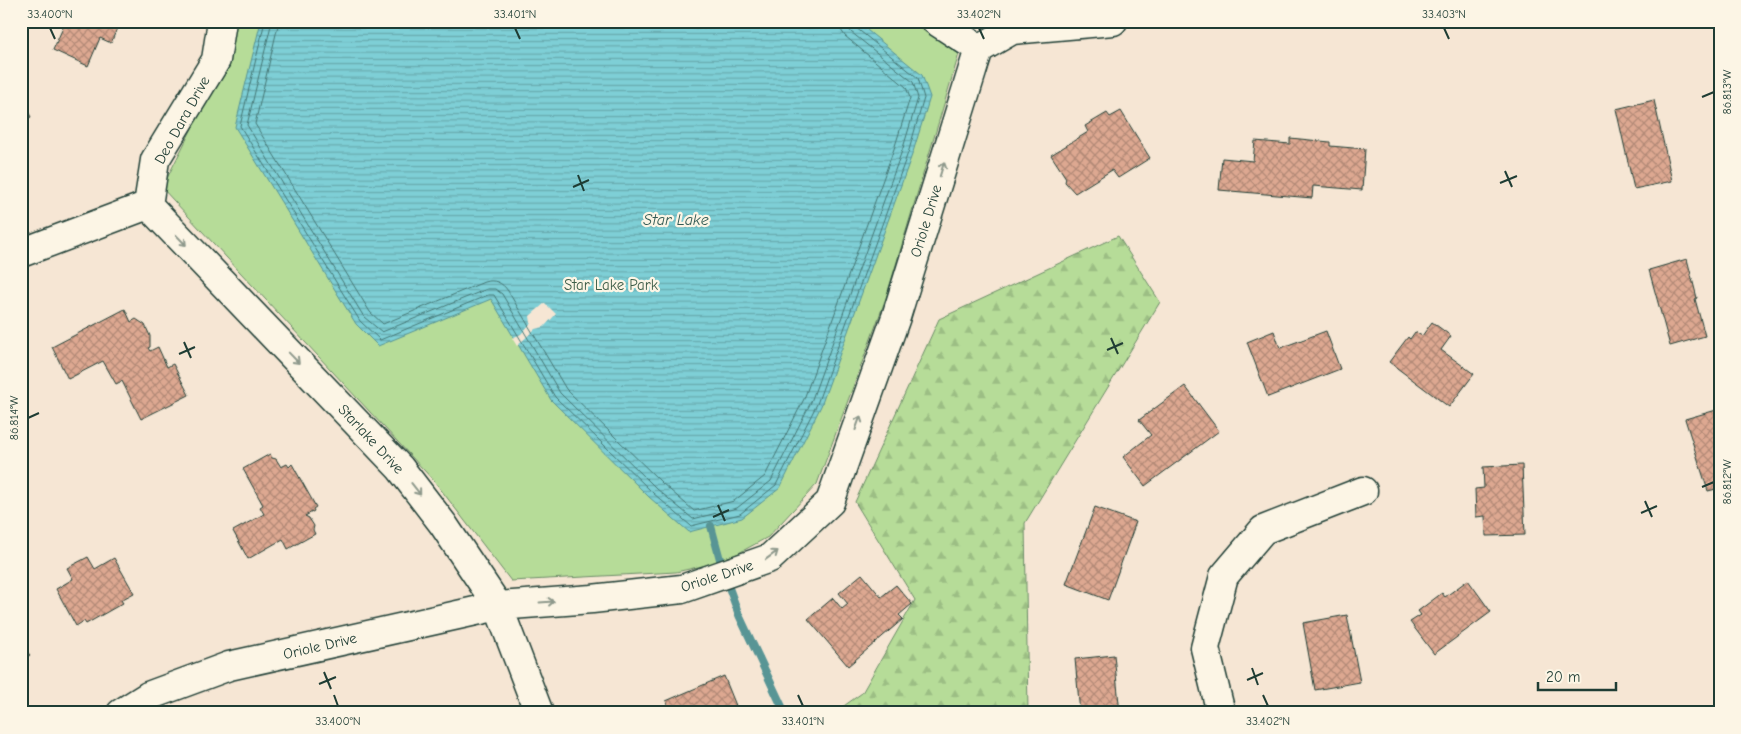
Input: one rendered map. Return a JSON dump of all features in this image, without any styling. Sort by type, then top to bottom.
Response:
[{"type":"street","name":"Deo Dara Drive","points":[[148,205],[156,160],[216,60],[222,21]]},
{"type":"street","points":[[936,21],[979,48],[1012,30],[1113,21]]},
{"type":"street","name":"Oriole Drive","points":[[122,713],[148,696],[228,666],[498,606],[592,599],[682,589],[770,558],[830,502],[896,317],[979,48]]},
{"type":"street","points":[[21,253],[148,205]]},
{"type":"street","name":"Starlake Drive","points":[[148,205],[400,468],[443,524],[498,606],[538,713]]},
{"type":"street","points":[[1221,713],[1205,648],[1224,576],[1263,530],[1363,491]]},
{"type":"green space","name":"Star Lake","points":[[235,21],[910,21],[959,54],[886,298],[817,484],[768,537],[724,561],[676,572],[511,581],[435,482],[162,188],[227,59]]},
{"type":"green space","points":[[1118,236],[1160,302],[1025,523],[1028,713],[834,713],[862,693],[915,600],[855,502],[939,319]]},
{"type":"water","name":"Star Lake","points":[[261,21],[856,21],[922,75],[930,97],[913,152],[821,406],[780,488],[742,518],[689,532],[649,497],[551,400],[491,299],[378,346],[356,324],[235,127]]},
{"type":"pier","points":[[545,303],[556,314],[544,327],[535,329],[517,346],[512,338],[521,334],[531,323],[530,316]]},
{"type":"building","points":[[66,21],[120,21],[111,43],[100,38],[88,66],[53,50]]},
{"type":"building","points":[[21,99],[31,117],[21,122]]},
{"type":"building","points":[[1654,100],[1672,181],[1634,189],[1616,109]]},
{"type":"building","points":[[1121,111],[1150,158],[1118,178],[1112,170],[1075,193],[1065,182],[1066,178],[1051,155],[1088,132],[1085,126],[1107,113],[1110,117]]},
{"type":"building","points":[[1290,138],[1330,142],[1330,146],[1365,149],[1362,190],[1313,186],[1312,198],[1219,190],[1222,158],[1253,161],[1255,141],[1290,144]]},
{"type":"building","points":[[1687,259],[1705,336],[1670,346],[1649,270]]},
{"type":"building","points":[[125,309],[131,322],[136,319],[145,325],[150,336],[150,347],[148,348],[150,351],[158,347],[167,367],[173,364],[189,395],[141,419],[122,381],[116,384],[103,361],[68,379],[52,347]]},
{"type":"building","points":[[1432,322],[1451,336],[1441,350],[1474,374],[1449,407],[1389,362],[1408,337],[1410,339],[1415,332],[1422,336]]},
{"type":"building","points":[[1274,331],[1280,348],[1326,331],[1340,369],[1268,397],[1247,342]]},
{"type":"building","points":[[1185,386],[1219,431],[1145,486],[1123,457],[1151,435],[1139,420]]},
{"type":"building","points":[[1720,409],[1720,488],[1708,491],[1685,419]]},
{"type":"building","points":[[270,454],[281,467],[287,464],[289,467],[292,464],[316,507],[313,509],[314,511],[305,516],[309,518],[314,526],[315,534],[288,549],[283,539],[248,559],[233,531],[264,514],[260,507],[263,505],[243,469]]},
{"type":"building","points":[[1522,465],[1525,535],[1486,536],[1485,516],[1476,517],[1475,489],[1484,488],[1483,467]]},
{"type":"building","points":[[1095,507],[1136,522],[1108,600],[1066,584]]},
{"type":"building","points":[[88,557],[95,569],[114,558],[134,593],[121,600],[123,603],[86,624],[84,621],[76,626],[56,589],[73,579],[67,568]]},
{"type":"building","points":[[862,574],[881,597],[896,585],[912,604],[899,615],[903,619],[848,666],[808,619],[833,598],[842,609],[848,604],[839,593]]},
{"type":"building","points":[[1468,580],[1491,612],[1434,654],[1410,622],[1421,615],[1418,611],[1442,593],[1445,597]]},
{"type":"building","points":[[1347,615],[1360,682],[1315,690],[1303,623]]},
{"type":"building","points":[[21,645],[30,655],[21,662]]},
{"type":"building","points":[[1114,655],[1120,713],[1080,713],[1075,659]]},
{"type":"building","points":[[724,676],[739,713],[648,713],[668,705],[666,701]]},
{"type":"waterway","points":[[711,526],[724,574],[739,615],[785,713]]},
{"type":"park label","name":"Star Lake Park","points":[[611,285]]}]
